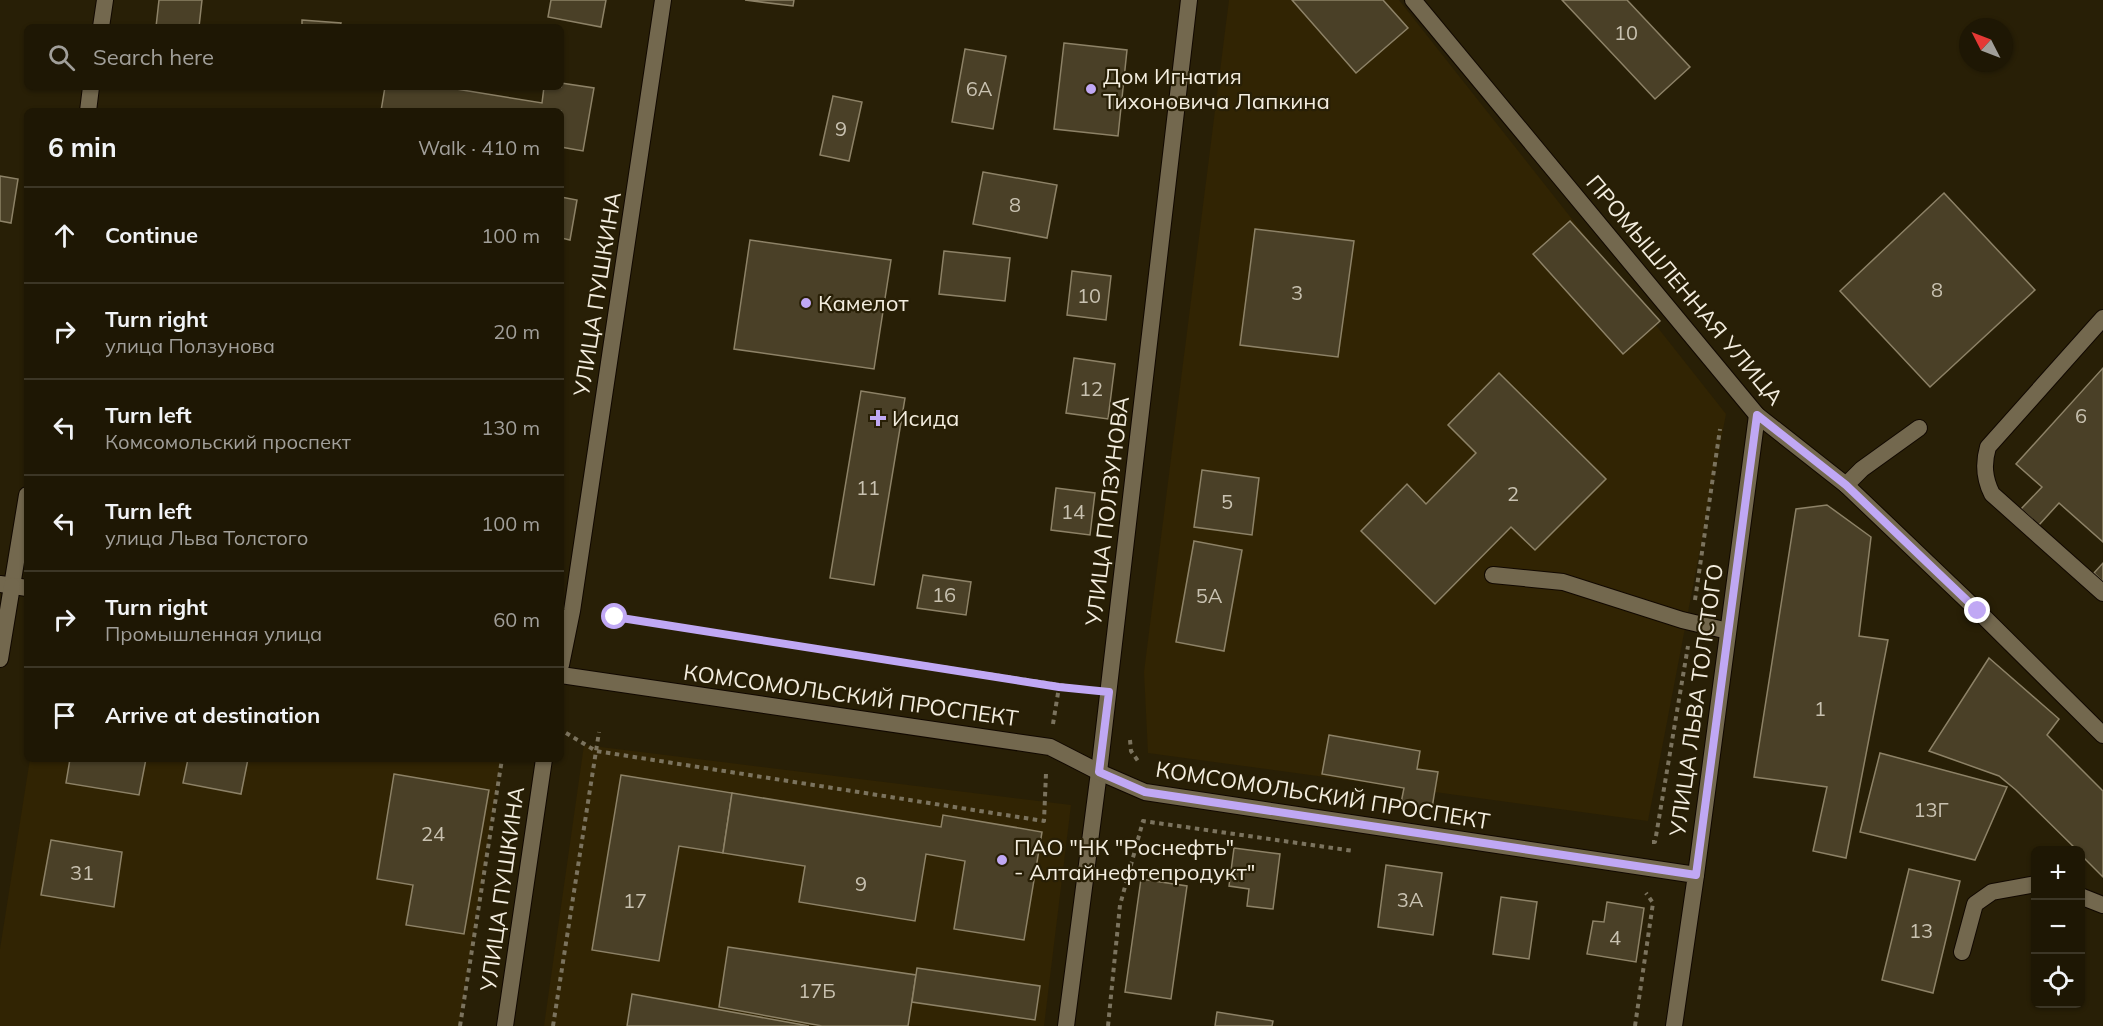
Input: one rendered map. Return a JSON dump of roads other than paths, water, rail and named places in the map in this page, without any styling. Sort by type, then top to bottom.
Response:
[{"type":"street","points":[[101,24],[105,0]]},
{"type":"street","name":"УЛИЦА ПУШКИНА","points":[[564,651],[572,612],[663,0]]},
{"type":"street","name":"УЛИЦА ПОЛЗУНОВА","points":[[1066,1026],[1109,692],[1189,0]]},
{"type":"street","name":"ПРОМЫШЛЕННАЯ УЛИЦА","points":[[1413,0],[1757,415],[1846,485],[2103,735]]},
{"type":"street","points":[[88,108],[91,90]]},
{"type":"street","points":[[2099,586],[2028,521],[1992,494],[1984,471],[1988,447],[2103,318]]},
{"type":"street","name":"УЛИЦА ЛЬВА ТОЛСТОГО","points":[[1674,1026],[1757,415]]},
{"type":"street","points":[[1846,485],[1862,469],[1919,428]]},
{"type":"street","points":[[0,659],[24,514]]},
{"type":"street","points":[[1493,575],[1563,582],[1682,620],[1728,630]]},
{"type":"street","name":"КОМСОМОЛЬСКИЙ ПРОСПЕКТ","points":[[564,675],[1050,747],[1145,792],[1696,875]]},
{"type":"street","name":"УЛИЦА ПУШКИНА","points":[[505,1026],[544,762]]},
{"type":"street","points":[[1962,952],[1975,904],[1992,892],[2031,885]]},
{"type":"street","points":[[2085,898],[2103,906]]},
{"type":"place","name":"Дом Игнатия Тихоновича Лапкина","points":[[1091,89]]},
{"type":"place","name":"Камелот","points":[[806,303]]},
{"type":"place","name":"Исида","points":[[878,418]]},
{"type":"place","name":"ПАО \"НК \"Роснефть\" - Алтайнефтепродукт\"","points":[[1002,860]]}]
